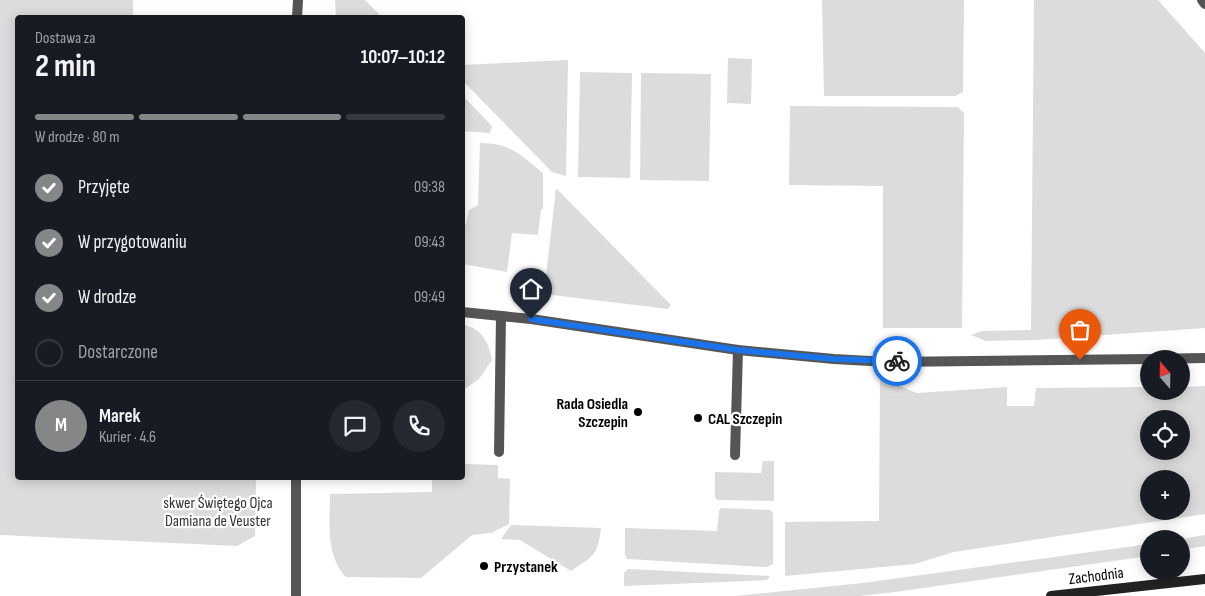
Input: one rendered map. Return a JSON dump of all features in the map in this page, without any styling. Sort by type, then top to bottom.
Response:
[{"type":"street","points":[[298,0],[298,15]]},
{"type":"street","points":[[1202,0],[1205,4]]},
{"type":"street","points":[[465,312],[738,350],[834,359],[888,362],[1140,359]]},
{"type":"street","points":[[500,452],[501,316]]},
{"type":"street","points":[[735,455],[738,350]]},
{"type":"street","points":[[1190,358],[1205,358]]},
{"type":"street","points":[[296,480],[296,596]]},
{"type":"street","name":"Zachodnia","points":[[1051,596],[1205,579]]},
{"type":"green space","name":"skwer Świętego Ojca Damiana de Veuster","points":[[0,0],[133,0],[133,15],[15,15],[15,480],[256,480],[255,536],[237,546],[0,535]]},
{"type":"green space","points":[[335,0],[365,0],[380,15],[336,15]]},
{"type":"green space","points":[[822,0],[964,0],[963,92],[955,96],[824,96]]},
{"type":"green space","points":[[1034,0],[1158,0],[1205,53],[1205,328],[1035,340],[986,341],[971,335],[982,331],[1031,330]]},
{"type":"green space","points":[[728,58],[752,59],[751,104],[727,103]]},
{"type":"green space","points":[[568,60],[566,176],[552,172],[465,83],[465,65]]},
{"type":"green space","points":[[580,72],[632,73],[630,178],[578,177]]},
{"type":"green space","points":[[641,73],[711,74],[709,181],[640,180]]},
{"type":"green space","points":[[465,98],[492,126],[490,133],[465,131]]},
{"type":"green space","points":[[790,106],[958,107],[964,113],[962,328],[883,328],[883,186],[789,185]]},
{"type":"green space","points":[[480,143],[500,145],[508,148],[521,155],[543,173],[543,209],[541,209],[538,235],[512,233],[507,272],[465,264],[465,227],[469,210],[478,205]]},
{"type":"green space","points":[[556,188],[671,305],[668,309],[544,294]]},
{"type":"green space","points":[[465,325],[479,332],[489,348],[492,360],[479,379],[465,389]]},
{"type":"green space","points":[[880,378],[917,393],[1007,387],[1007,406],[1034,406],[1036,388],[1140,387],[1140,400],[1190,400],[1190,387],[1205,386],[1205,514],[1190,516],[1190,470],[1140,470],[1140,520],[1165,520],[954,552],[915,564],[785,576],[785,522],[879,521]]},
{"type":"green space","points":[[763,461],[774,461],[774,501],[717,500],[715,497],[715,472],[761,473]]},
{"type":"green space","points":[[465,464],[498,465],[498,478],[510,479],[509,524],[491,533],[472,535],[421,578],[346,577],[335,559],[330,538],[330,494],[432,492],[432,480],[465,480]]},
{"type":"green space","points":[[721,508],[770,510],[773,513],[773,564],[766,567],[627,559],[625,555],[625,528],[717,531]]},
{"type":"green space","points":[[511,525],[601,528],[596,550],[585,562],[571,571],[520,540],[501,539]]},
{"type":"green space","points":[[1205,535],[1205,546],[1190,548],[1190,538]]},
{"type":"green space","points":[[1140,545],[1140,557],[895,592],[859,596],[735,596],[863,583]]},
{"type":"green space","points":[[628,569],[770,576],[767,580],[624,586],[624,573]]},
{"type":"way so far","points":[[897,361],[1080,360]]},
{"type":"place","name":"Rada Osiedla Szczepin","points":[[638,412]]},
{"type":"place","name":"CAL Szczepin","points":[[698,418]]},
{"type":"place","name":"Przystanek","points":[[484,566]]},
{"type":"route","points":[[531,319],[738,350],[834,359],[897,361]]}]
